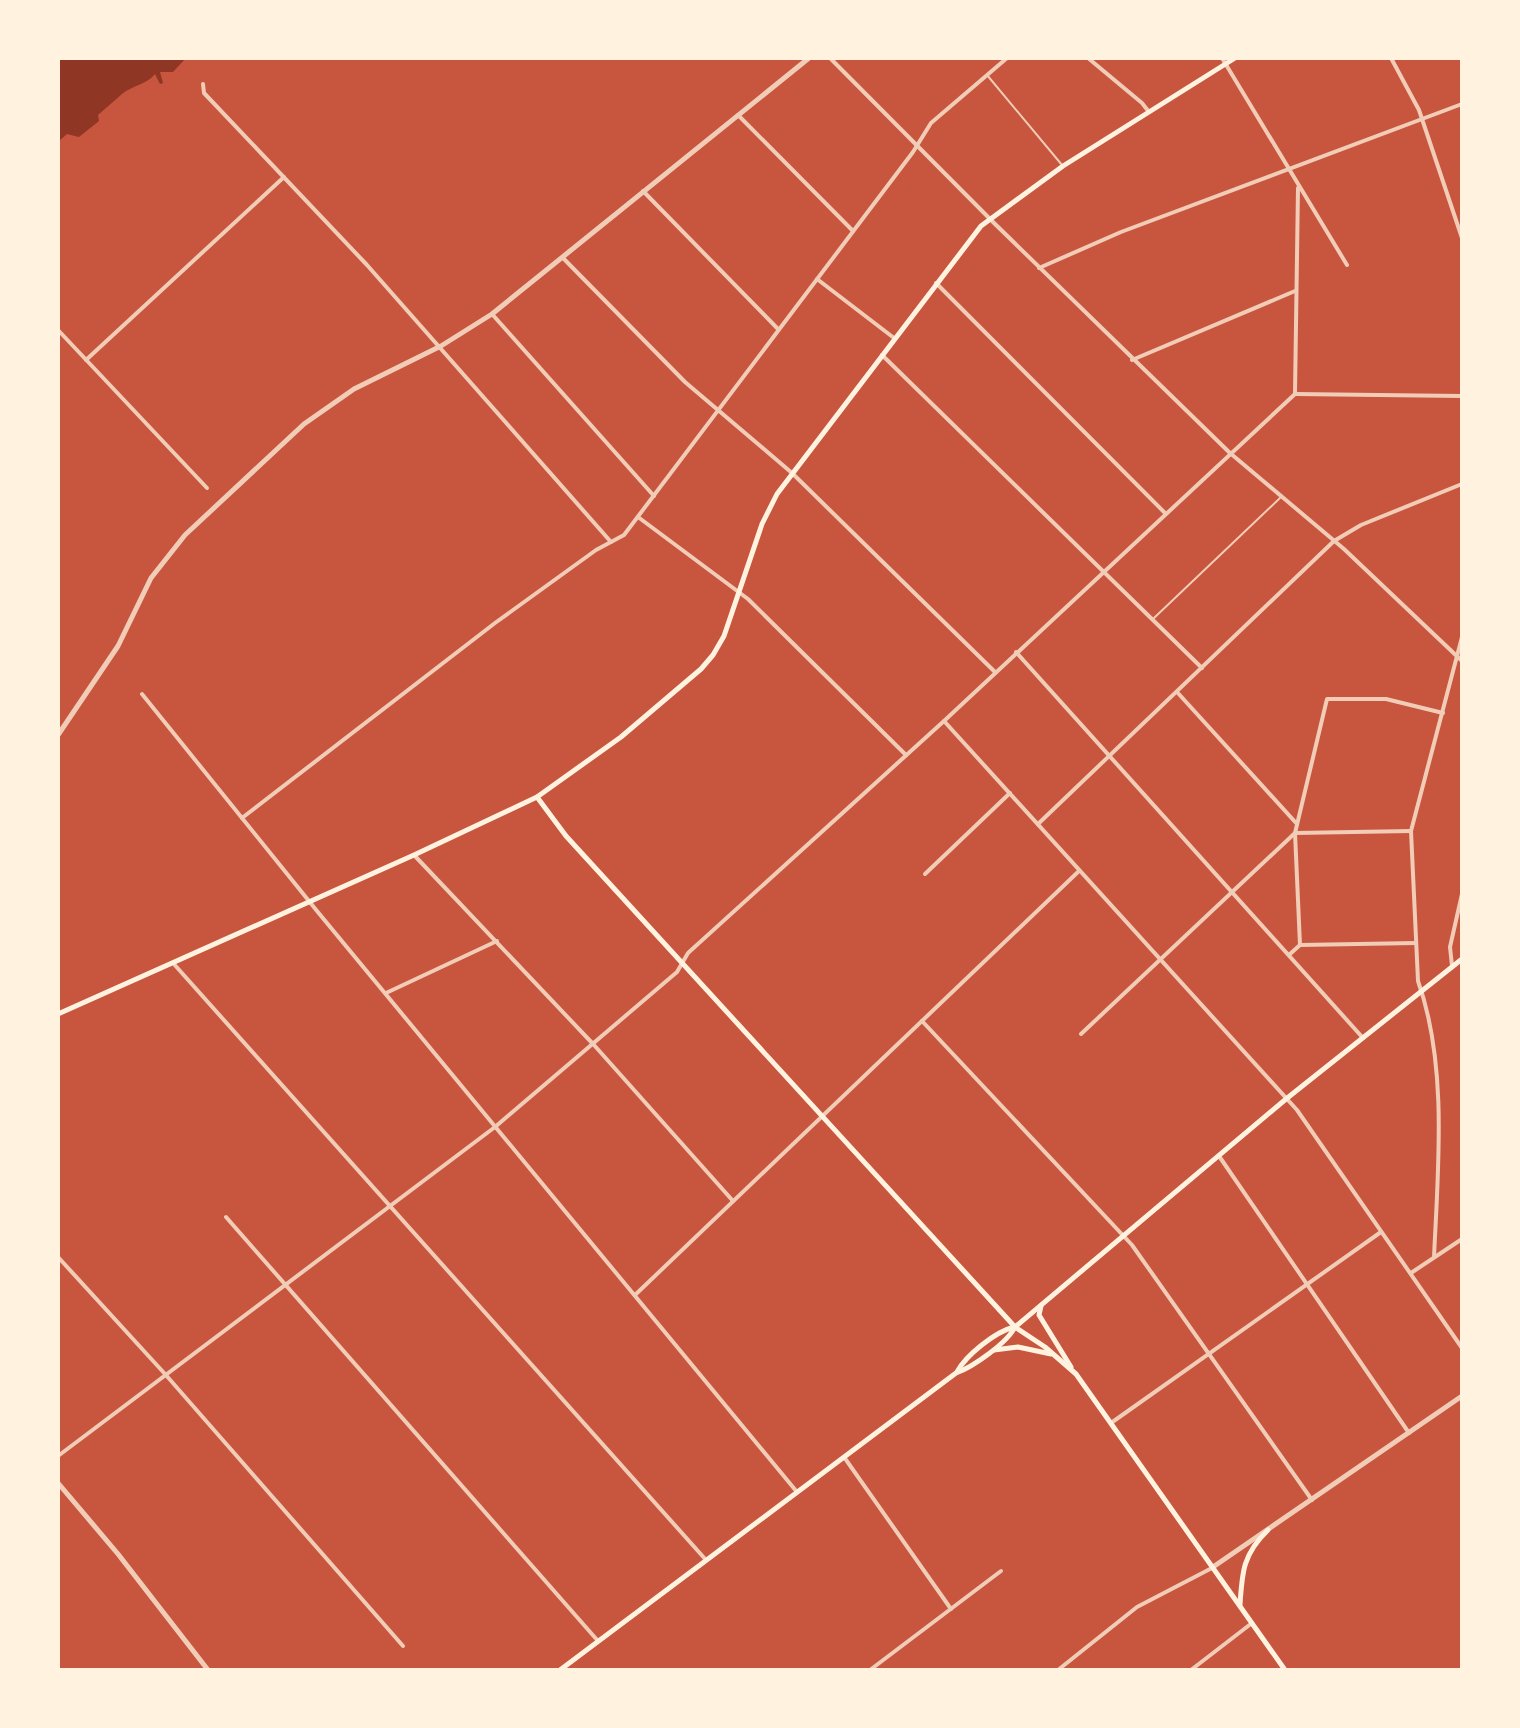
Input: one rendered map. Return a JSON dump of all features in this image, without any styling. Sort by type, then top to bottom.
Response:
[{"type":"main road","points":[[58,1014],[537,797],[621,737],[701,669],[724,636],[762,524],[792,473],[936,283],[989,219],[1063,166],[1223,61],[1235,58]]},
{"type":"main road","points":[[537,797],[566,836],[1015,1327],[1076,1374]]},
{"type":"main road","points":[[560,1670],[1011,1335],[1015,1327],[1041,1304],[1286,1099],[1462,959]]},
{"type":"main road","points":[[1041,1304],[1039,1315],[1076,1374],[1285,1670]]},
{"type":"main road","points":[[956,1373],[962,1363],[1005,1329],[1015,1327]]},
{"type":"main road","points":[[990,1351],[1018,1347],[1056,1356]]},
{"type":"main road","points":[[1240,1606],[1246,1561],[1253,1544],[1268,1530]]},
{"type":"street","points":[[58,735],[118,646],[151,578],[185,535],[304,424],[354,389],[441,346],[492,314],[809,58]]},
{"type":"street","points":[[830,58],[1132,360],[1230,453],[1334,541],[1460,659]]},
{"type":"street","points":[[242,818],[495,623],[596,550],[624,535],[938,117],[1007,58]]},
{"type":"street","points":[[1088,58],[1149,112]]},
{"type":"street","points":[[1391,58],[1414,97],[1462,238]]},
{"type":"street","points":[[1223,61],[1347,265]]},
{"type":"street","points":[[203,84],[204,93],[441,346],[611,542]]},
{"type":"street","points":[[1039,268],[1121,232],[1462,104]]},
{"type":"street","points":[[738,115],[853,231]]},
{"type":"street","points":[[86,360],[284,177]]},
{"type":"street","points":[[1295,394],[1298,186]]},
{"type":"street","points":[[643,191],[778,329]]},
{"type":"street","points":[[563,258],[716,411],[792,473],[995,672]]},
{"type":"street","points":[[817,279],[894,338]]},
{"type":"street","points":[[936,283],[1165,513]]},
{"type":"street","points":[[1132,360],[1295,291]]},
{"type":"street","points":[[492,314],[654,496]]},
{"type":"street","points":[[58,330],[207,488]]},
{"type":"street","points":[[882,355],[1202,668]]},
{"type":"street","points":[[58,1456],[495,1127],[594,1045],[677,972],[688,953],[944,721],[1295,394],[1462,396]]},
{"type":"street","points":[[1038,824],[1334,541],[1361,525],[1462,484]]},
{"type":"street","points":[[638,517],[739,593],[906,755]]},
{"type":"street","points":[[1434,1257],[1437,1073],[1418,981],[1411,831],[1460,659],[1462,637]]},
{"type":"street","points":[[1016,652],[1363,1038]]},
{"type":"street","points":[[1177,692],[1297,824]]},
{"type":"street","points":[[142,694],[797,1492]]},
{"type":"street","points":[[1300,945],[1295,833],[1327,699],[1386,699],[1444,713]]},
{"type":"street","points":[[944,721],[1297,1110],[1462,1348]]},
{"type":"street","points":[[925,874],[1010,793]]},
{"type":"street","points":[[1081,1034],[1295,833],[1411,831]]},
{"type":"street","points":[[414,855],[594,1045],[733,1201]]},
{"type":"street","points":[[635,1295],[1079,870]]},
{"type":"street","points":[[1453,967],[1450,947],[1462,894]]},
{"type":"street","points":[[386,993],[497,941]]},
{"type":"street","points":[[1290,954],[1300,945],[1416,943]]},
{"type":"street","points":[[173,963],[706,1560]]},
{"type":"street","points":[[922,1021],[1124,1236],[1312,1500]]},
{"type":"street","points":[[1219,1156],[1409,1433]]},
{"type":"street","points":[[226,1217],[598,1641]]},
{"type":"street","points":[[1111,1423],[1381,1232]]},
{"type":"street","points":[[1410,1274],[1462,1239]]},
{"type":"street","points":[[58,1257],[165,1374],[403,1646]]},
{"type":"street","points":[[1058,1670],[1137,1607],[1213,1567],[1462,1396]]},
{"type":"street","points":[[844,1457],[951,1609]]},
{"type":"street","points":[[58,1483],[208,1670]]},
{"type":"street","points":[[870,1670],[1001,1571]]},
{"type":"street","points":[[1191,1670],[1252,1623]]},
{"type":"lane","points":[[987,75],[1063,166]]},
{"type":"lane","points":[[1154,619],[1281,497]]},
{"type":"shaded area","points":[[58,58],[186,58],[173,72],[160,72],[163,83],[160,84],[155,74],[122,94],[98,115],[99,121],[79,137],[67,134],[58,142]]}]
